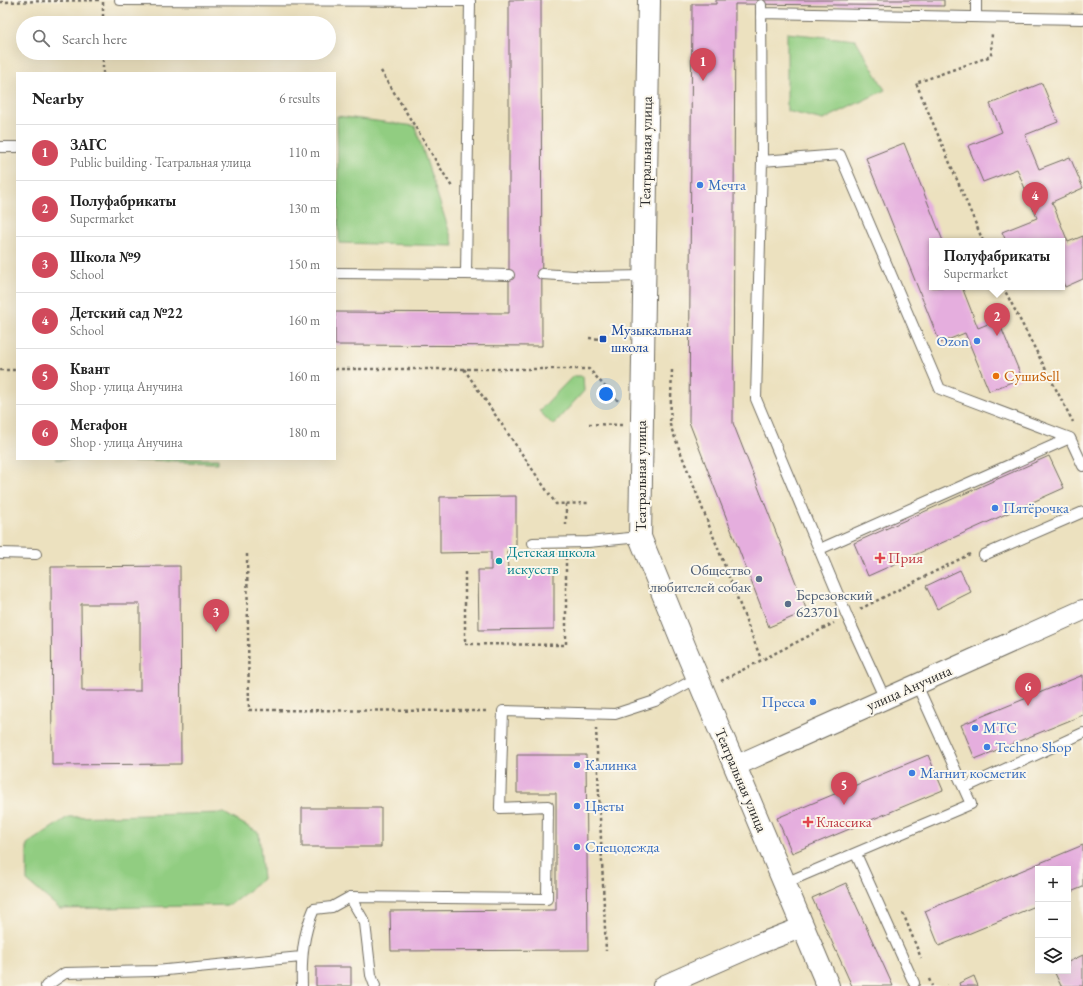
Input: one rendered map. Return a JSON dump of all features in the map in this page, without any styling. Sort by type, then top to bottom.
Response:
[{"type":"street","name":"Театральная улица","points":[[649,0],[640,537],[697,678],[828,986]]},
{"type":"street","name":"улица Анучина","points":[[735,766],[1083,610]]},
{"type":"street","points":[[663,986],[756,945],[803,928]]},
{"type":"lane","points":[[120,0],[470,1],[466,274]]},
{"type":"lane","points":[[976,0],[976,17]]},
{"type":"lane","points":[[885,699],[847,616],[756,399],[762,161],[761,9],[976,17],[1083,19]]},
{"type":"lane","points":[[0,147],[16,147]]},
{"type":"lane","points":[[762,161],[840,155],[940,389],[1070,438],[1083,466]]},
{"type":"lane","points":[[336,272],[509,275]]},
{"type":"lane","points":[[542,274],[644,276]]},
{"type":"lane","points":[[820,549],[1070,438]]},
{"type":"lane","points":[[980,553],[1083,512]]},
{"type":"lane","points":[[533,543],[566,543],[640,537]]},
{"type":"lane","points":[[0,553],[36,554]]},
{"type":"lane","points":[[302,986],[301,957],[307,926],[314,909],[332,907],[350,897],[547,899],[548,806],[500,808],[503,711],[615,714],[655,701],[697,678]]},
{"type":"lane","points":[[785,883],[971,804],[917,685]]},
{"type":"lane","points":[[964,788],[1083,733]]},
{"type":"lane","points":[[856,854],[914,983]]},
{"type":"lane","points":[[350,897],[365,923],[371,975],[375,986]]},
{"type":"lane","points":[[46,986],[65,973],[156,971],[301,957]]},
{"type":"path","points":[[0,2],[100,0]]},
{"type":"path","points":[[103,0],[103,16]]},
{"type":"path","points":[[982,238],[916,83],[991,56],[992,17]]},
{"type":"path","points":[[103,60],[103,72]]},
{"type":"path","points":[[381,71],[466,211]]},
{"type":"path","points":[[1005,290],[1076,428]]},
{"type":"path","points":[[589,338],[603,339]]},
{"type":"path","points":[[336,369],[589,369],[641,425]]},
{"type":"path","points":[[464,369],[556,504],[588,503]]},
{"type":"path","points":[[0,370],[16,370]]},
{"type":"path","points":[[672,370],[670,425],[761,659],[847,616],[980,553]]},
{"type":"path","points":[[589,424],[641,425]]},
{"type":"path","points":[[465,572],[464,644],[566,645],[566,504]]},
{"type":"path","points":[[247,554],[249,710],[503,711]]},
{"type":"path","points":[[595,713],[606,951]]},
{"type":"path","points":[[903,913],[924,964]]},
{"type":"path","points":[[926,971],[932,986]]},
{"type":"green space","points":[[787,33],[856,40],[885,90],[823,120],[787,111]]},
{"type":"green space","points":[[337,116],[415,126],[454,246],[339,243]]},
{"type":"green space","points":[[573,376],[583,376],[584,391],[553,425],[539,411]]},
{"type":"green space","points":[[96,460],[218,460],[218,463]]},
{"type":"green space","points":[[224,813],[259,833],[263,879],[230,905],[60,909],[27,881],[27,844],[68,817]]},
{"type":"building","points":[[509,0],[541,0],[542,346],[336,345],[336,312],[509,313]]},
{"type":"building","points":[[716,0],[944,0],[944,6],[735,4],[733,423],[807,611],[769,627],[689,422],[692,4],[716,4]]},
{"type":"building","points":[[1042,83],[1058,122],[1025,135],[1039,169],[1070,157],[1083,188],[1052,202],[1068,242],[1083,236],[1083,279],[1065,287],[1065,238],[1005,238],[1002,232],[1037,218],[1017,169],[983,182],[968,146],[1002,132],[990,104]]},
{"type":"building","points":[[904,143],[942,238],[929,238],[929,290],[963,290],[978,328],[998,320],[1022,378],[989,391],[965,333],[940,343],[866,158]]},
{"type":"building","points":[[1049,456],[1064,488],[868,576],[854,543]]},
{"type":"building","name":"Детская школа искусств","points":[[516,496],[516,551],[507,551],[508,571],[554,570],[554,629],[479,630],[478,570],[491,570],[491,552],[440,553],[440,497]]},
{"type":"building","points":[[180,566],[181,764],[52,765],[51,567]],"holes":[[[81,604],[140,604],[140,691],[82,691]]]},
{"type":"building","points":[[960,570],[971,592],[937,609],[926,586]]},
{"type":"building","points":[[1083,675],[1083,715],[975,759],[961,725]]},
{"type":"building","points":[[517,755],[586,755],[588,950],[391,951],[390,911],[556,910],[556,793],[517,793]]},
{"type":"building","points":[[928,755],[943,790],[792,853],[777,818]]},
{"type":"building","points":[[302,808],[381,808],[381,847],[302,847]]},
{"type":"building","points":[[1083,845],[1083,887],[1071,892],[1071,866],[1035,866],[1035,906],[939,946],[925,911]]},
{"type":"building","points":[[846,883],[893,986],[852,986],[812,898]]},
{"type":"building","points":[[1083,955],[1083,986],[1061,986],[1055,974],[1071,974],[1071,961]]},
{"type":"building","points":[[316,967],[351,967],[351,986],[316,986]]},
{"type":"building","points":[[974,976],[978,986],[960,986],[959,983]]},
{"type":"place","name":"ЗАГС","points":[[703,81]]},
{"type":"place","name":"Мечта","points":[[700,185]]},
{"type":"place","name":"Детский сад №22","points":[[1035,215]]},
{"type":"place","name":"Полуфабрикаты","points":[[997,336]]},
{"type":"place","name":"Музыкальная школа","points":[[603,339]]},
{"type":"place","name":"Ozon","points":[[977,341]]},
{"type":"place","name":"СушиSell","points":[[996,376]]},
{"type":"place","name":"Пятёрочка","points":[[995,508]]},
{"type":"place","name":"Прия","points":[[880,558]]},
{"type":"place","name":"Детская школа искусств","points":[[499,561]]},
{"type":"place","name":"Общество любителей собак","points":[[759,579]]},
{"type":"place","name":"Березовский 623701","points":[[788,604]]},
{"type":"place","name":"Школа №9","points":[[216,632]]},
{"type":"place","name":"Пресса","points":[[813,702]]},
{"type":"place","name":"Мегафон","points":[[1028,706]]},
{"type":"place","name":"МТС","points":[[975,728]]},
{"type":"place","name":"Teсhno Shop","points":[[987,747]]},
{"type":"place","name":"Калинка","points":[[577,765]]},
{"type":"place","name":"Магнит косметик","points":[[912,773]]},
{"type":"place","name":"Квант","points":[[844,805]]},
{"type":"place","name":"Цветы","points":[[577,806]]},
{"type":"place","name":"Классика","points":[[808,822]]},
{"type":"place","name":"Спецодежда","points":[[577,847]]}]
